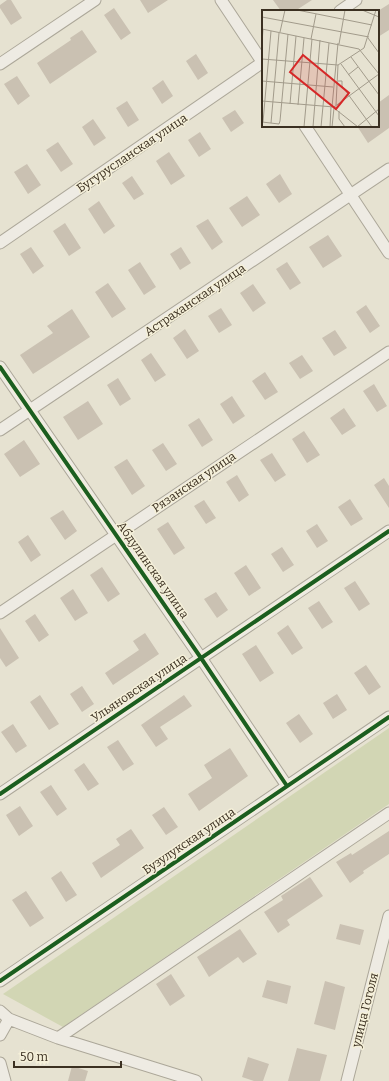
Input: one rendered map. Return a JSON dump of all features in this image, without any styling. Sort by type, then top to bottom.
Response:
[{"type":"street","points":[[0,64],[95,0]]},
{"type":"street","points":[[221,0],[262,62]]},
{"type":"street","points":[[341,10],[356,0]]},
{"type":"street","name":"Бугурусланская улица","points":[[0,243],[262,64]]},
{"type":"street","points":[[306,127],[389,253]]},
{"type":"street","name":"Астраханская улица","points":[[0,430],[351,196],[389,169]]},
{"type":"street","name":"Рязанская улица","points":[[0,613],[389,352]]},
{"type":"street","name":"Абдулинская улица","points":[[0,367],[202,658],[287,786]]},
{"type":"street","name":"Ульяновская улица","points":[[0,794],[389,531]]},
{"type":"street","name":"Бузулукская улица","points":[[0,981],[389,717]]},
{"type":"street","points":[[58,1038],[389,813]]},
{"type":"street","name":"улица Гоголя","points":[[347,1081],[389,916]]},
{"type":"street","points":[[0,1012],[9,1019],[58,1038],[196,1081]]},
{"type":"street","points":[[0,1036],[9,1019]]},
{"type":"street","points":[[0,1063],[5,1081]]},
{"type":"green space","points":[[389,728],[389,804],[63,1027],[3,994]]},
{"type":"building","points":[[7,0],[11,0],[22,18],[11,25],[0,8],[0,5]]},
{"type":"building","points":[[140,0],[168,0],[148,13]]},
{"type":"building","points":[[273,0],[312,0],[297,10],[280,10]]},
{"type":"building","points":[[389,4],[389,30],[379,36],[379,10]]},
{"type":"building","points":[[114,8],[131,33],[121,40],[104,15]]},
{"type":"building","points":[[82,30],[97,52],[50,84],[37,63],[71,40],[70,38]]},
{"type":"building","points":[[196,54],[208,73],[198,80],[186,61]]},
{"type":"building","points":[[17,76],[30,96],[18,105],[4,84]]},
{"type":"building","points":[[163,80],[173,96],[162,104],[152,88]]},
{"type":"building","points":[[389,95],[389,128],[368,143],[358,127],[379,127],[379,102]]},
{"type":"building","points":[[127,101],[139,120],[128,127],[116,108]]},
{"type":"building","points":[[235,110],[244,123],[231,132],[222,118]]},
{"type":"building","points":[[93,119],[106,138],[94,146],[82,127]]},
{"type":"building","points":[[200,132],[211,149],[199,157],[188,140]]},
{"type":"building","points":[[58,142],[73,164],[61,172],[46,150]]},
{"type":"building","points":[[169,152],[185,176],[171,185],[156,161]]},
{"type":"building","points":[[27,164],[41,185],[28,194],[14,172]]},
{"type":"building","points":[[280,174],[292,194],[279,203],[266,184]]},
{"type":"building","points":[[132,176],[144,194],[134,200],[122,183]]},
{"type":"building","points":[[247,196],[260,215],[242,227],[229,208]]},
{"type":"building","points":[[99,201],[115,226],[104,234],[88,209]]},
{"type":"building","points":[[208,219],[223,242],[212,250],[196,226]]},
{"type":"building","points":[[65,223],[81,248],[69,256],[53,231]]},
{"type":"building","points":[[328,235],[342,256],[323,268],[309,247]]},
{"type":"building","points":[[31,247],[44,266],[33,274],[20,254]]},
{"type":"building","points":[[181,247],[191,263],[180,270],[170,254]]},
{"type":"building","points":[[140,262],[156,287],[144,295],[128,270]]},
{"type":"building","points":[[287,262],[301,283],[290,290],[276,269]]},
{"type":"building","points":[[108,283],[126,309],[112,318],[95,292]]},
{"type":"building","points":[[253,284],[266,303],[253,312],[240,293]]},
{"type":"building","points":[[366,305],[380,326],[370,333],[356,312]]},
{"type":"building","points":[[221,308],[232,325],[219,333],[208,316]]},
{"type":"building","points":[[72,309],[90,337],[33,374],[20,355],[53,333],[47,326]]},
{"type":"building","points":[[185,329],[199,351],[187,359],[173,338]]},
{"type":"building","points":[[335,330],[347,348],[334,356],[322,338]]},
{"type":"building","points":[[151,353],[166,375],[155,382],[141,360]]},
{"type":"building","points":[[302,355],[313,371],[300,379],[289,363]]},
{"type":"building","points":[[265,372],[278,392],[265,400],[252,381]]},
{"type":"building","points":[[118,378],[131,399],[120,406],[107,385]]},
{"type":"building","points":[[374,384],[387,406],[377,412],[363,391]]},
{"type":"building","points":[[232,396],[245,416],[233,424],[220,404]]},
{"type":"building","points":[[88,401],[103,424],[78,440],[63,417]]},
{"type":"building","points":[[344,408],[356,426],[342,435],[330,418]]},
{"type":"building","points":[[199,418],[213,440],[202,447],[188,425]]},
{"type":"building","points":[[304,431],[320,455],[307,463],[292,439]]},
{"type":"building","points":[[24,440],[40,464],[20,477],[4,454]]},
{"type":"building","points":[[163,443],[177,464],[166,471],[152,450]]},
{"type":"building","points":[[272,453],[286,475],[275,482],[260,460]]},
{"type":"building","points":[[127,459],[145,486],[132,495],[114,467]]},
{"type":"building","points":[[237,475],[249,495],[239,502],[226,482]]},
{"type":"building","points":[[384,478],[389,486],[389,508],[374,485]]},
{"type":"building","points":[[350,499],[363,519],[351,526],[338,507]]},
{"type":"building","points":[[204,500],[216,518],[206,524],[194,506]]},
{"type":"building","points":[[63,510],[77,531],[65,540],[50,518]]},
{"type":"building","points":[[168,522],[185,548],[174,555],[157,529]]},
{"type":"building","points":[[317,524],[328,541],[317,548],[306,531]]},
{"type":"building","points":[[28,535],[41,555],[31,562],[18,542]]},
{"type":"building","points":[[282,547],[294,565],[283,572],[271,554]]},
{"type":"building","points":[[246,565],[261,588],[249,596],[234,573]]},
{"type":"building","points":[[102,567],[120,594],[108,602],[90,575]]},
{"type":"building","points":[[355,581],[370,604],[359,611],[344,588]]},
{"type":"building","points":[[73,589],[88,613],[75,621],[60,598]]},
{"type":"building","points":[[216,592],[228,610],[217,618],[204,599]]},
{"type":"building","points":[[319,601],[333,622],[322,629],[308,608]]},
{"type":"building","points":[[35,614],[49,635],[39,642],[25,621]]},
{"type":"building","points":[[288,625],[303,648],[292,655],[277,633]]},
{"type":"building","points":[[0,628],[19,658],[6,667],[0,658]]},
{"type":"building","points":[[145,633],[159,654],[113,685],[105,673],[139,650],[133,641]]},
{"type":"building","points":[[256,645],[274,673],[260,682],[242,654]]},
{"type":"building","points":[[366,665],[381,687],[369,695],[354,673]]},
{"type":"building","points":[[82,686],[94,704],[82,712],[70,694]]},
{"type":"building","points":[[337,694],[347,710],[333,719],[323,703]]},
{"type":"building","points":[[40,695],[59,724],[49,730],[30,702]]},
{"type":"building","points":[[184,695],[192,706],[160,727],[168,739],[156,747],[141,725]]},
{"type":"building","points":[[299,714],[313,734],[300,743],[286,723]]},
{"type":"building","points":[[13,724],[27,746],[16,753],[1,732]]},
{"type":"building","points":[[118,740],[134,764],[123,771],[107,747]]},
{"type":"building","points":[[230,748],[248,776],[199,811],[188,794],[212,778],[204,765]]},
{"type":"building","points":[[84,763],[99,784],[88,791],[74,770]]},
{"type":"building","points":[[51,785],[67,809],[57,816],[40,792]]},
{"type":"building","points":[[20,806],[33,826],[19,836],[6,815]]},
{"type":"building","points":[[164,807],[178,827],[166,835],[152,815]]},
{"type":"building","points":[[131,829],[144,848],[101,878],[92,863],[120,845],[116,839]]},
{"type":"building","points":[[389,831],[389,854],[363,871],[364,873],[350,883],[336,862],[351,853],[352,855]]},
{"type":"building","points":[[61,871],[77,895],[66,902],[51,878]]},
{"type":"building","points":[[310,877],[323,896],[287,920],[290,925],[278,933],[264,912],[283,900],[281,896]]},
{"type":"building","points":[[26,891],[44,918],[30,927],[12,900]]},
{"type":"building","points":[[340,924],[364,930],[360,945],[336,939]]},
{"type":"building","points":[[240,929],[257,954],[243,963],[238,957],[209,977],[197,957]]},
{"type":"building","points":[[171,974],[185,996],[170,1006],[156,984]]},
{"type":"building","points":[[267,980],[291,986],[287,1004],[262,997]]},
{"type":"building","points":[[325,981],[345,987],[335,1030],[314,1024]]},
{"type":"building","points":[[297,1048],[327,1055],[320,1081],[288,1081]]},
{"type":"building","points":[[248,1057],[269,1064],[263,1081],[254,1081],[242,1077]]},
{"type":"building","points":[[72,1066],[88,1071],[85,1081],[68,1081]]},
{"type":"cycle path","points":[[0,367],[201,658],[287,786]]},
{"type":"cycle path","points":[[0,794],[389,531]]},
{"type":"cycle path","points":[[0,981],[389,717]]}]
